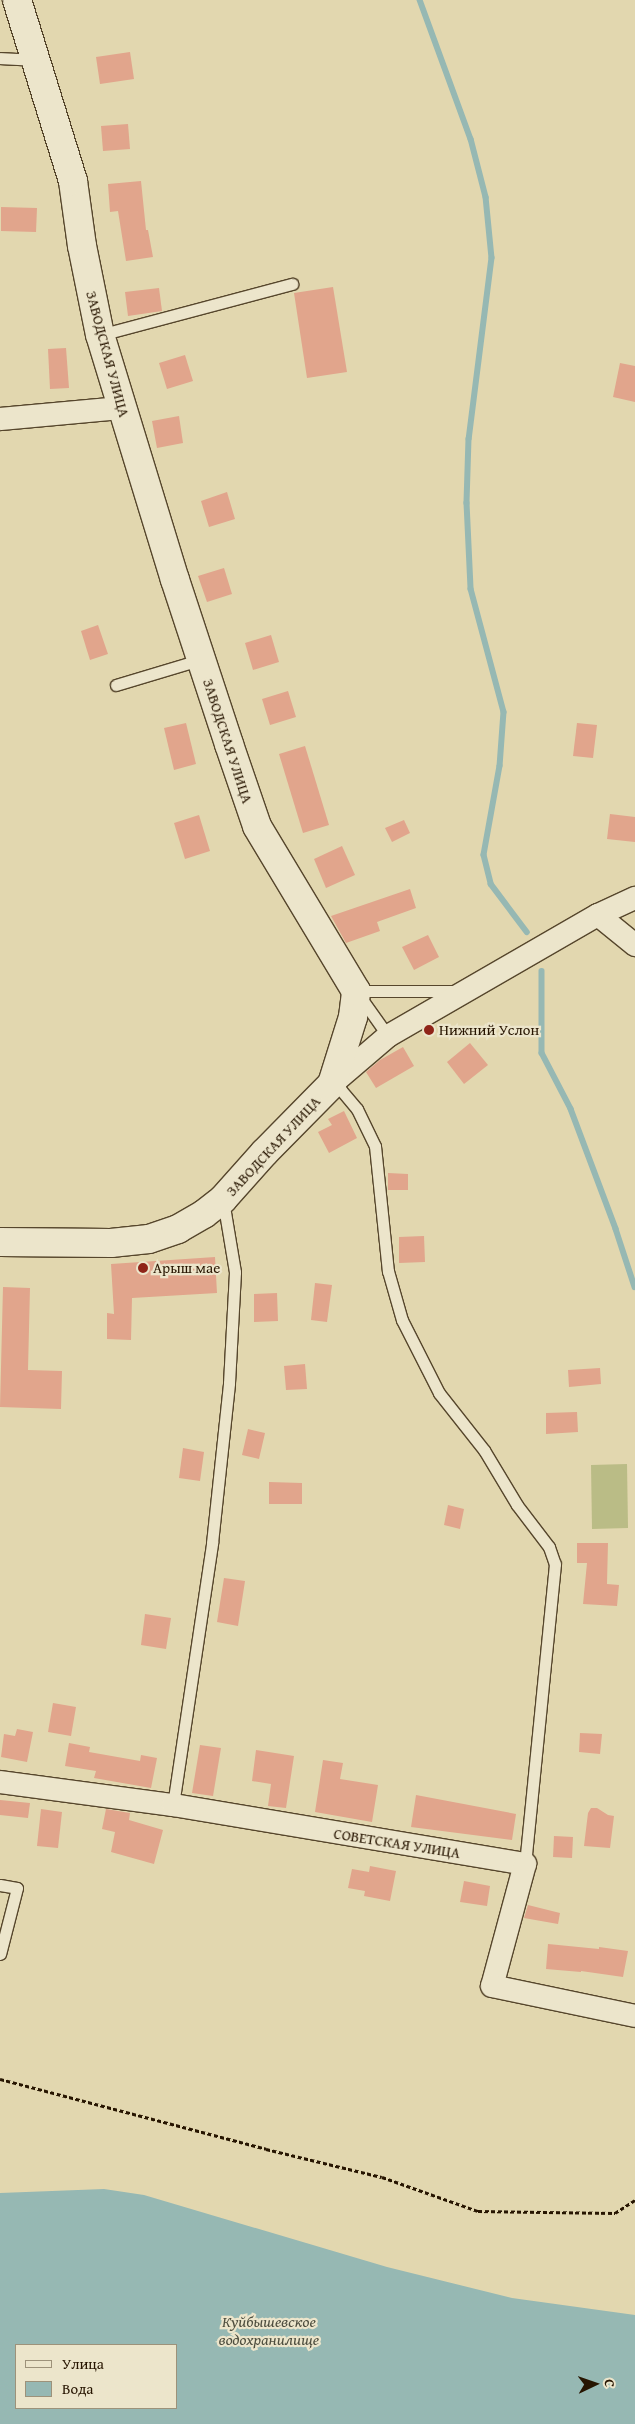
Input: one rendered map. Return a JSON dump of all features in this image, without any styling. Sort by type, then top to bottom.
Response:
[{"type":"street","name":"ЗАВОДСКАЯ УЛИЦА","points":[[0,1242],[111,1243],[149,1238],[178,1229],[204,1214],[223,1199],[264,1153],[332,1084],[353,1017],[356,991],[257,826],[121,408],[100,335],[82,246],[73,181],[17,0]]},
{"type":"street","points":[[1,418],[121,408]]},
{"type":"street","points":[[332,1084],[388,1036],[598,915],[635,898]]},
{"type":"street","points":[[598,915],[635,946]]},
{"type":"street","name":"СОВЕТСКАЯ УЛИЦА","points":[[0,1782],[173,1805],[525,1864]]},
{"type":"street","points":[[525,1864],[492,1986],[635,2016]]},
{"type":"lane","points":[[0,58],[37,60]]},
{"type":"lane","points":[[100,335],[292,284]]},
{"type":"lane","points":[[116,685],[202,659]]},
{"type":"lane","points":[[356,991],[464,991]]},
{"type":"lane","points":[[356,991],[388,1036]]},
{"type":"lane","points":[[332,1084],[341,1090],[357,1109],[375,1146],[388,1271],[402,1320],[439,1393],[484,1450],[517,1505],[549,1547],[555,1564],[525,1864]]},
{"type":"lane","points":[[173,1805],[212,1543],[229,1383],[235,1272],[223,1199]]},
{"type":"lane","points":[[0,1885],[17,1888],[0,1954]]},
{"type":"path","points":[[0,2079],[266,2149],[382,2177],[478,2211],[615,2213],[635,2200]]},
{"type":"green space","points":[[627,1464],[628,1528],[592,1529],[591,1465]]},
{"type":"water","name":"Куйбышевское водохранилище","points":[[104,2189],[144,2195],[387,2267],[512,2298],[635,2315],[635,2424],[0,2424],[0,2193]]},
{"type":"building","points":[[130,52],[134,79],[100,84],[96,57]]},
{"type":"building","points":[[128,124],[130,149],[103,151],[101,126]]},
{"type":"building","points":[[141,181],[146,230],[148,230],[153,257],[126,261],[118,211],[110,212],[108,184]]},
{"type":"building","points":[[1,207],[37,208],[36,232],[1,231]]},
{"type":"building","points":[[333,287],[347,372],[307,378],[294,293]]},
{"type":"building","points":[[159,288],[162,311],[128,316],[125,292]]},
{"type":"building","points":[[66,348],[69,388],[50,389],[48,349]]},
{"type":"building","points":[[185,355],[193,381],[167,389],[159,363]]},
{"type":"building","points":[[620,363],[635,366],[635,402],[613,397]]},
{"type":"building","points":[[179,416],[183,443],[157,448],[152,421]]},
{"type":"building","points":[[227,492],[235,519],[209,527],[201,501]]},
{"type":"building","points":[[224,568],[232,594],[207,602],[198,576]]},
{"type":"building","points":[[98,625],[108,654],[90,660],[81,631]]},
{"type":"building","points":[[271,635],[279,662],[253,670],[245,643]]},
{"type":"building","points":[[288,691],[296,717],[270,725],[262,699]]},
{"type":"building","points":[[186,723],[196,764],[174,770],[164,728]]},
{"type":"building","points":[[577,723],[597,725],[593,758],[573,756]]},
{"type":"building","points":[[305,746],[329,825],[303,833],[279,754]]},
{"type":"building","points":[[610,814],[635,817],[635,842],[607,839]]},
{"type":"building","points":[[199,815],[210,851],[185,859],[174,823]]},
{"type":"building","points":[[404,820],[410,833],[392,842],[385,828]]},
{"type":"building","points":[[342,846],[355,875],[326,888],[314,859]]},
{"type":"building","points":[[410,889],[416,908],[377,922],[380,931],[346,943],[331,916]]},
{"type":"building","points":[[428,935],[439,957],[414,970],[402,947]]},
{"type":"building","points":[[470,1043],[488,1065],[464,1084],[447,1062]]},
{"type":"building","points":[[403,1047],[414,1066],[376,1088],[366,1072],[380,1060]]},
{"type":"building","points":[[344,1111],[357,1138],[329,1153],[318,1132],[332,1125],[328,1119]]},
{"type":"building","points":[[388,1173],[408,1174],[408,1190],[388,1190]]},
{"type":"building","points":[[424,1236],[425,1262],[399,1263],[399,1237]]},
{"type":"building","points":[[215,1257],[217,1293],[132,1298],[131,1340],[107,1339],[107,1313],[114,1314],[111,1264]]},
{"type":"building","points":[[315,1283],[332,1285],[327,1322],[311,1320]]},
{"type":"building","points":[[3,1287],[30,1288],[28,1370],[62,1371],[61,1409],[0,1407]]},
{"type":"building","points":[[277,1293],[278,1321],[254,1322],[254,1294]]},
{"type":"building","points":[[305,1364],[307,1389],[286,1390],[284,1366]]},
{"type":"building","points":[[600,1368],[601,1384],[569,1387],[568,1370]]},
{"type":"building","points":[[577,1412],[578,1432],[546,1434],[546,1413]]},
{"type":"building","points":[[248,1429],[265,1433],[259,1459],[242,1455]]},
{"type":"building","points":[[183,1448],[204,1452],[200,1481],[179,1478]]},
{"type":"building","points":[[269,1482],[302,1483],[302,1504],[269,1504]]},
{"type":"building","points":[[448,1505],[464,1509],[460,1529],[444,1525]]},
{"type":"building","points":[[577,1543],[608,1543],[607,1584],[619,1585],[617,1606],[583,1604],[587,1563],[577,1563]]},
{"type":"building","points":[[224,1578],[245,1581],[238,1626],[217,1622]]},
{"type":"building","points":[[145,1614],[171,1618],[166,1649],[141,1645]]},
{"type":"building","points":[[53,1703],[76,1707],[71,1736],[48,1732]]},
{"type":"building","points":[[17,1729],[33,1732],[27,1762],[1,1757],[4,1734],[15,1736]]},
{"type":"building","points":[[580,1733],[602,1734],[600,1754],[579,1752]]},
{"type":"building","points":[[69,1743],[90,1747],[89,1752],[140,1761],[141,1755],[157,1758],[151,1788],[94,1778],[96,1771],[65,1766]]},
{"type":"building","points":[[200,1745],[221,1748],[213,1796],[192,1793]]},
{"type":"building","points":[[256,1750],[294,1756],[286,1808],[268,1806],[271,1784],[252,1781]]},
{"type":"building","points":[[323,1760],[343,1763],[340,1779],[378,1785],[372,1822],[315,1812]]},
{"type":"building","points":[[416,1795],[516,1814],[512,1840],[411,1827]]},
{"type":"building","points":[[0,1800],[30,1803],[28,1818],[0,1815]]},
{"type":"building","points":[[591,1808],[597,1808],[608,1815],[614,1816],[610,1848],[584,1846],[588,1813]]},
{"type":"building","points":[[41,1809],[62,1812],[58,1848],[37,1846]]},
{"type":"building","points":[[106,1809],[130,1813],[129,1820],[163,1830],[154,1864],[111,1852],[115,1832],[102,1829]]},
{"type":"building","points":[[554,1836],[573,1837],[572,1858],[553,1857]]},
{"type":"building","points":[[370,1866],[396,1871],[390,1901],[364,1896],[365,1891],[348,1888],[352,1869],[369,1872]]},
{"type":"building","points":[[464,1881],[490,1886],[487,1906],[460,1902]]},
{"type":"building","points":[[528,1905],[560,1913],[558,1924],[524,1918]]},
{"type":"building","points":[[548,1944],[628,1951],[623,1977],[581,1971],[546,1969]]},
{"type":"waterway","points":[[420,0],[471,139],[486,197],[492,258],[469,439],[467,503],[471,589],[504,712],[500,766],[484,855],[491,884],[527,932]]},
{"type":"waterway","points":[[542,971],[542,1053],[571,1109],[616,1229],[635,1287]]},
{"type":"place","name":"Нижний Услон","points":[[429,1030]]},
{"type":"place","name":"Арыш мае","points":[[143,1268]]}]
